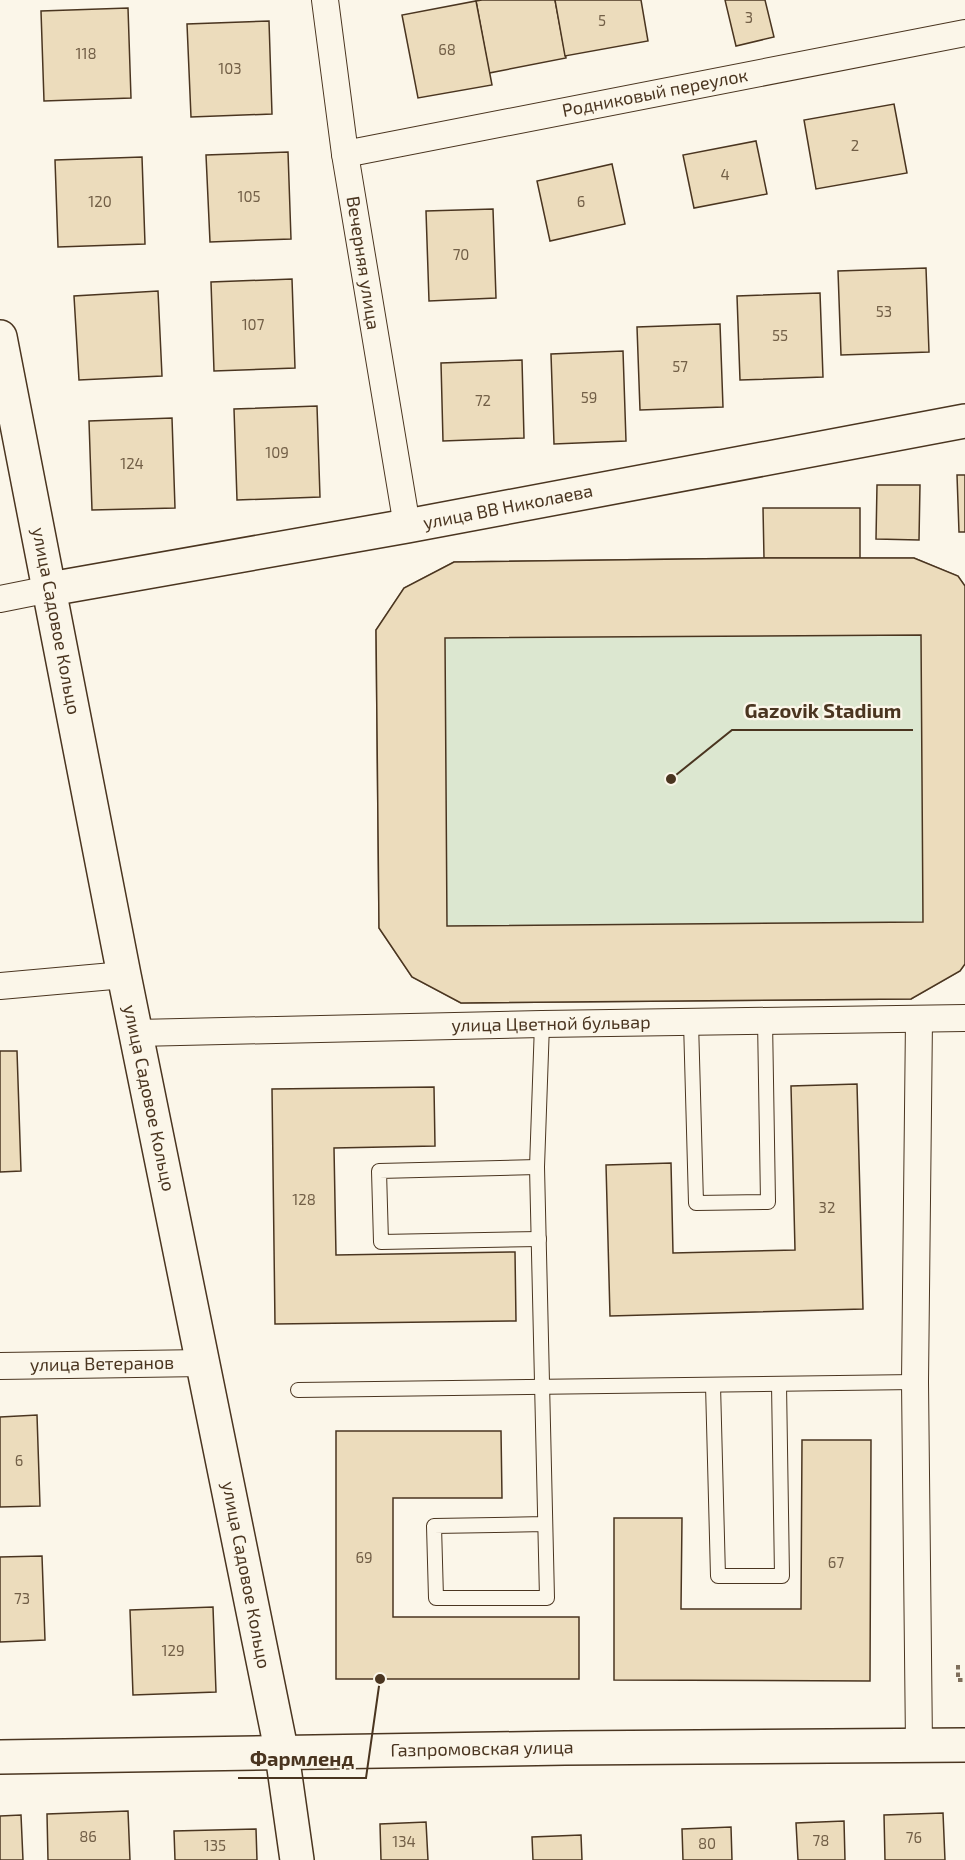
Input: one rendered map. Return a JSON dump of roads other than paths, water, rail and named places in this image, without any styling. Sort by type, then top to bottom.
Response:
[{"type":"main road","name":"улица Садовое Кольцо","points":[[0,337],[124,975],[282,1754],[297,1860]]},
{"type":"main road","name":"улица ВВ Николаева","points":[[50,589],[407,526],[965,421]]},
{"type":"main road","name":"Газпромовская улица","points":[[0,1757],[565,1748],[965,1745]]},
{"type":"street","name":"Вечерняя улица","points":[[325,0],[345,154],[407,526]]},
{"type":"street","name":"Родниковый переулок","points":[[345,154],[965,33]]},
{"type":"street","points":[[0,598],[50,589]]},
{"type":"street","points":[[0,986],[124,975]]},
{"type":"street","name":"улица Цветной бульвар","points":[[136,1033],[965,1018]]},
{"type":"street","points":[[919,1019],[915,1382],[919,1745]]},
{"type":"street","name":"улица Ветеранов","points":[[0,1366],[204,1363]]},
{"type":"lane","points":[[691,1022],[696,1203],[768,1202],[765,1020]]},
{"type":"lane","points":[[542,1024],[537,1167],[547,1598],[436,1598],[434,1526],[545,1524]]},
{"type":"lane","points":[[537,1167],[379,1171],[381,1242],[539,1239]]},
{"type":"lane","points":[[298,1390],[915,1382]]},
{"type":"lane","points":[[713,1385],[718,1576],[782,1576],[778,1384]]},
{"type":"place","name":"Gazovik Stadium","points":[[671,779]]},
{"type":"place","name":"Фармленд","points":[[380,1679]]}]
